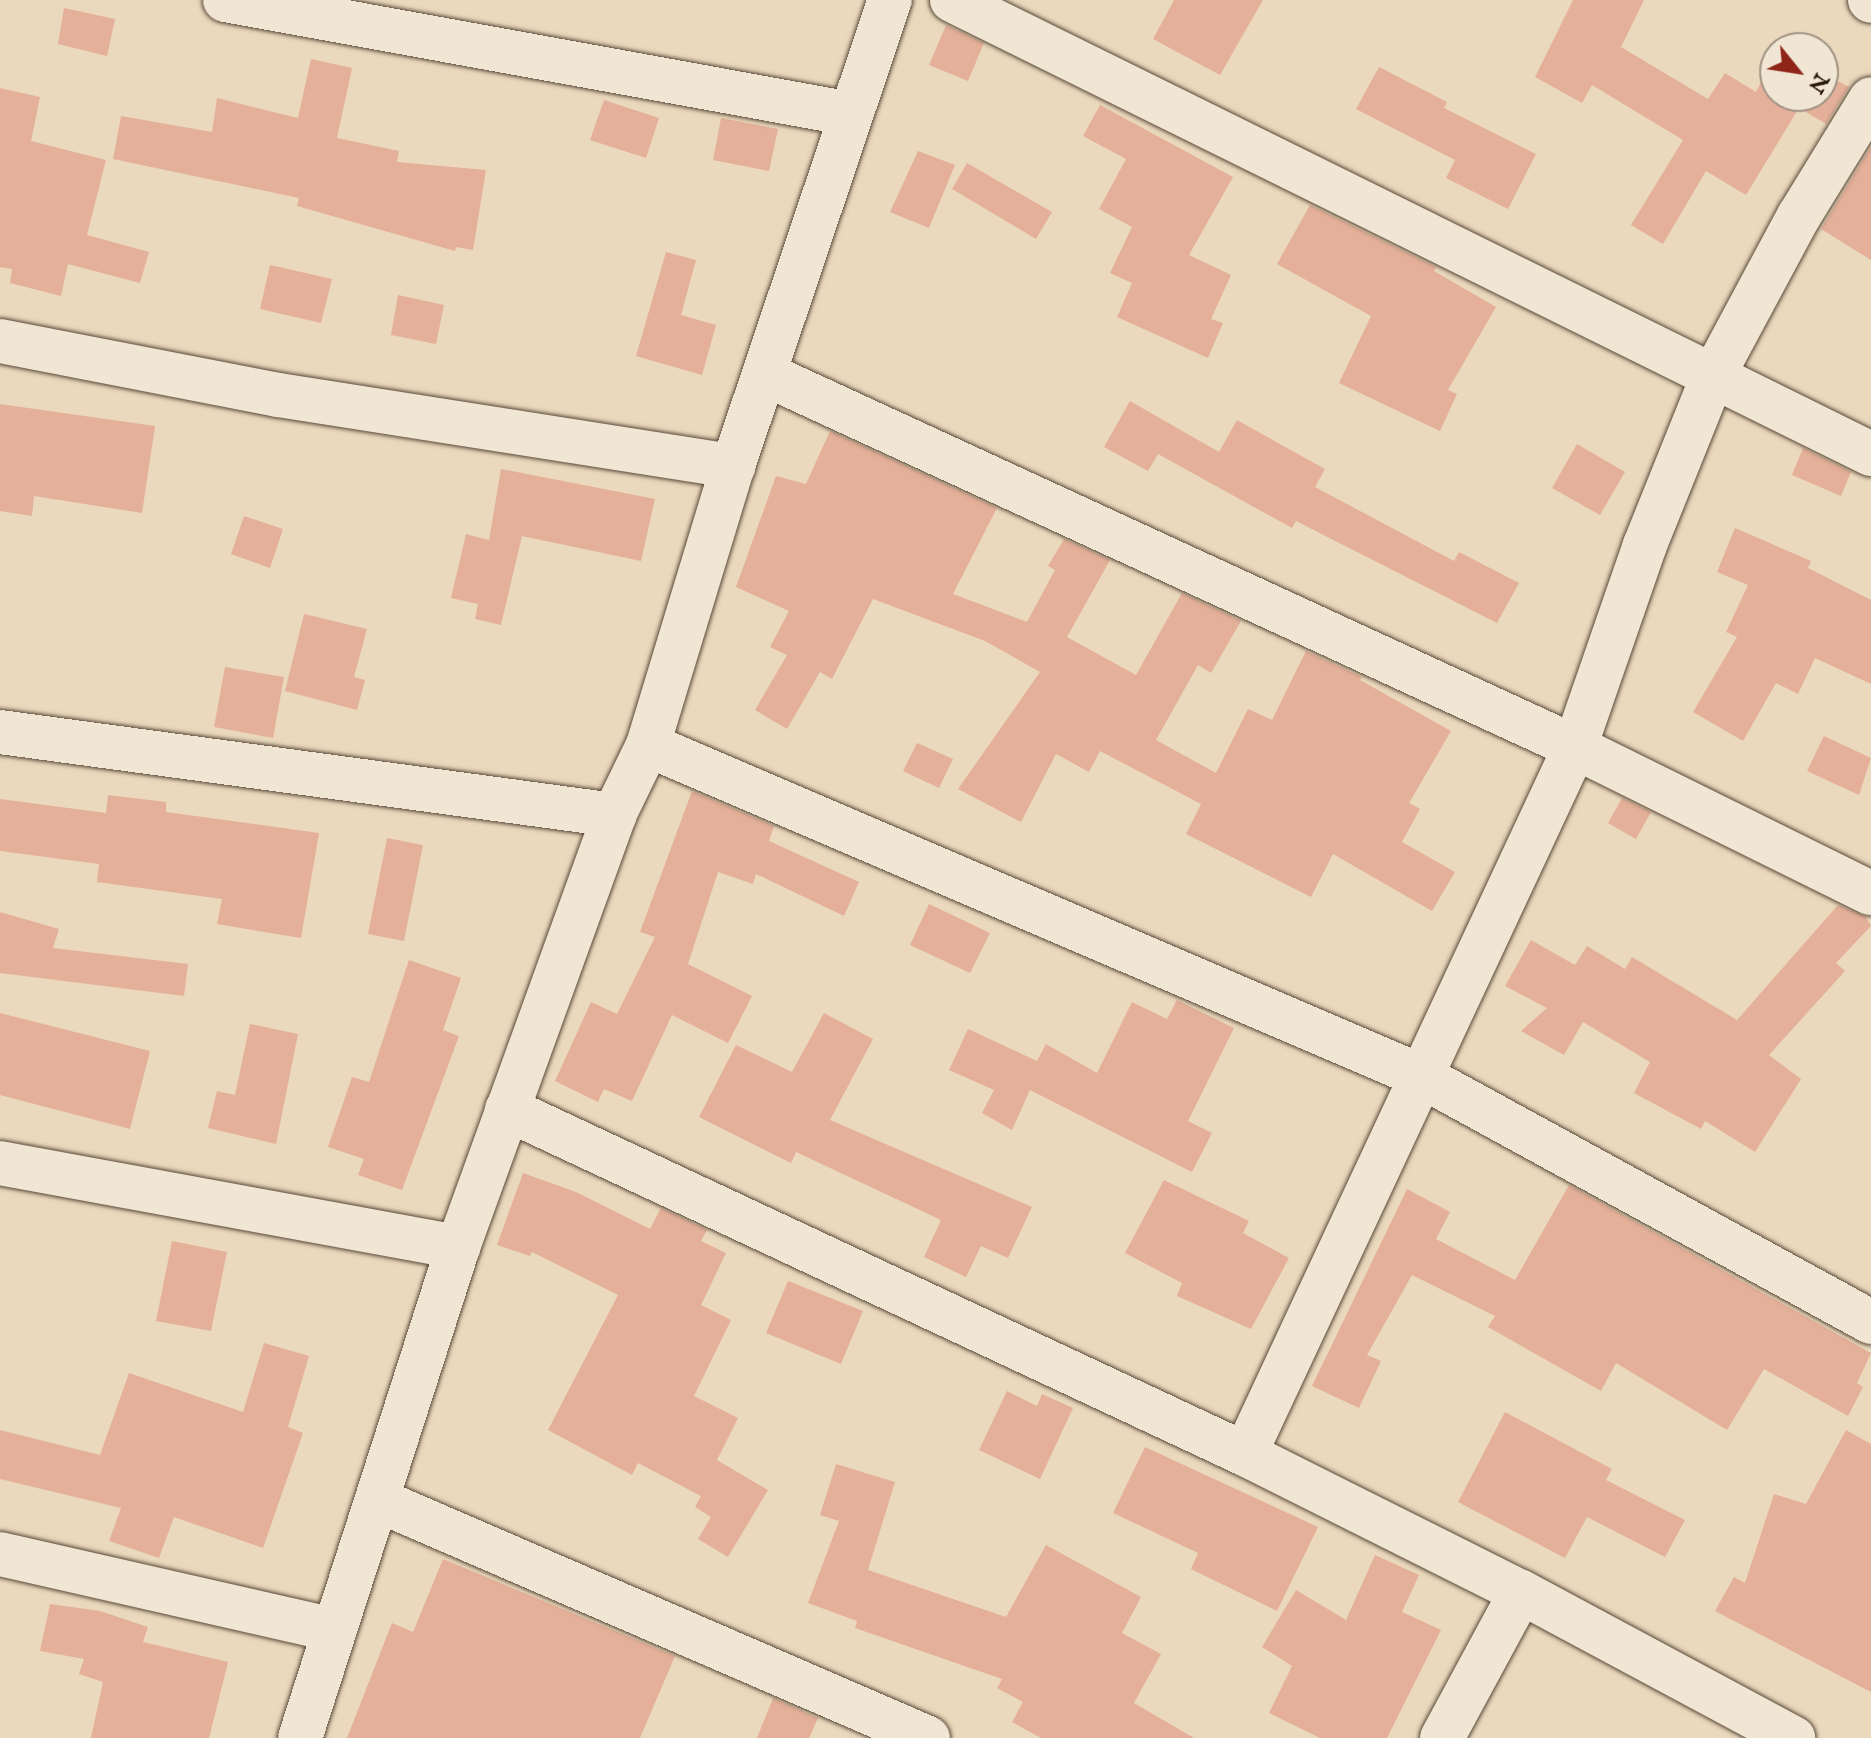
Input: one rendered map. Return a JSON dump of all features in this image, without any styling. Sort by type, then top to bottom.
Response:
[{"type":"street","points":[[225,0],[851,114]]},
{"type":"street","points":[[300,1738],[380,1501],[458,1247],[614,815],[648,745],[733,466],[890,0]]},
{"type":"street","points":[[952,0],[1871,454]]},
{"type":"street","points":[[1245,1454],[1575,747],[1645,545],[1712,378],[1799,216],[1871,99]]},
{"type":"street","points":[[0,341],[278,395],[733,466]]},
{"type":"street","points":[[765,374],[1575,747],[1871,893]]},
{"type":"street","points":[[0,732],[614,815]]},
{"type":"street","points":[[648,745],[1423,1077],[1871,1322]]},
{"type":"street","points":[[507,1109],[1245,1454],[1521,1592],[1793,1738]]},
{"type":"street","points":[[0,1163],[458,1247]]},
{"type":"street","points":[[380,1501],[928,1738]]},
{"type":"street","points":[[0,1554],[334,1630]]},
{"type":"street","points":[[1442,1738],[1521,1592]]},
{"type":"building","points":[[1174,0],[1263,0],[1220,75],[1153,39]]},
{"type":"building","points":[[1573,0],[1644,0],[1621,47],[1708,99],[1725,73],[1756,92],[1759,86],[1759,112],[1797,112],[1746,195],[1706,171],[1663,244],[1631,225],[1683,140],[1592,85],[1582,103],[1535,77]]},
{"type":"building","points":[[64,8],[115,19],[107,56],[58,44]]},
{"type":"building","points":[[946,25],[984,43],[968,81],[929,65]]},
{"type":"building","points":[[311,59],[352,68],[337,138],[399,151],[397,162],[486,170],[473,250],[456,247],[455,251],[297,206],[299,198],[113,159],[121,116],[212,132],[217,98],[298,118]]},
{"type":"building","points":[[1379,67],[1447,102],[1444,108],[1536,154],[1508,209],[1446,178],[1455,160],[1356,109]]},
{"type":"building","points":[[1839,82],[1849,87],[1839,103]]},
{"type":"building","points":[[0,88],[40,97],[31,141],[106,160],[87,235],[149,252],[140,283],[68,264],[61,296],[10,283],[12,269],[0,267]]},
{"type":"building","points":[[604,100],[659,118],[646,158],[590,140]]},
{"type":"building","points":[[1100,105],[1233,177],[1189,255],[1231,275],[1211,319],[1223,323],[1208,358],[1117,317],[1132,283],[1110,273],[1132,227],[1099,209],[1126,159],[1083,136]]},
{"type":"building","points":[[1806,112],[1833,112],[1826,124]]},
{"type":"building","points":[[721,118],[778,129],[769,171],[713,160]]},
{"type":"building","points":[[1871,147],[1871,260],[1821,229]]},
{"type":"building","points":[[918,151],[955,165],[929,228],[890,212]]},
{"type":"building","points":[[967,163],[1052,212],[1036,239],[952,189]]},
{"type":"building","points":[[1310,205],[1436,267],[1434,271],[1496,307],[1448,390],[1457,394],[1440,431],[1339,383],[1371,316],[1277,264]]},
{"type":"building","points":[[666,252],[696,260],[681,315],[716,325],[702,375],[636,356]]},
{"type":"building","points":[[270,265],[332,279],[321,323],[260,309]]},
{"type":"building","points":[[398,295],[444,305],[436,344],[391,335]]},
{"type":"building","points":[[1130,401],[1219,452],[1237,420],[1325,469],[1315,487],[1454,561],[1459,552],[1519,583],[1497,623],[1296,521],[1292,528],[1158,454],[1148,471],[1104,447]]},
{"type":"building","points":[[0,404],[155,426],[142,513],[34,496],[32,516],[0,511]]},
{"type":"building","points":[[830,431],[997,508],[953,594],[1027,622],[1055,570],[1048,566],[1064,539],[1110,560],[1067,637],[1136,675],[1182,593],[1241,621],[1211,673],[1198,665],[1156,740],[1216,773],[1248,709],[1272,720],[1306,651],[1362,677],[1360,680],[1451,731],[1409,803],[1420,809],[1402,842],[1455,872],[1432,911],[1333,854],[1311,897],[1186,834],[1201,804],[1100,751],[1089,772],[1056,754],[1021,822],[958,789],[1040,672],[985,641],[873,599],[832,679],[820,672],[787,729],[755,710],[787,655],[770,647],[789,611],[736,587],[776,476],[806,484]]},
{"type":"building","points":[[1577,444],[1625,472],[1600,515],[1552,488]]},
{"type":"building","points":[[1803,448],[1851,472],[1841,496],[1792,475]]},
{"type":"building","points":[[501,469],[655,499],[641,561],[522,536],[501,625],[475,619],[478,604],[451,598],[466,534],[489,540]]},
{"type":"building","points":[[244,516],[283,529],[270,568],[231,554]]},
{"type":"building","points":[[1735,528],[1811,561],[1808,568],[1871,600],[1871,684],[1815,658],[1798,694],[1776,683],[1743,741],[1693,712],[1737,637],[1726,632],[1748,585],[1717,572]]},
{"type":"building","points":[[304,614],[367,629],[354,677],[365,680],[357,710],[285,691]]},
{"type":"building","points":[[225,667],[284,677],[273,738],[214,727]]},
{"type":"building","points":[[1824,736],[1871,758],[1859,795],[1807,771]]},
{"type":"building","points":[[917,743],[953,759],[939,788],[903,771]]},
{"type":"building","points":[[692,791],[774,826],[769,841],[859,882],[844,916],[756,874],[753,884],[718,872],[688,964],[752,996],[728,1043],[672,1015],[632,1101],[604,1089],[598,1102],[555,1081],[591,1002],[617,1014],[655,937],[640,932]]},
{"type":"building","points":[[108,795],[166,802],[166,812],[319,833],[301,938],[217,924],[222,899],[97,882],[99,864],[0,851],[0,799],[106,813]]},
{"type":"building","points":[[1622,798],[1651,812],[1636,839],[1608,823]]},
{"type":"building","points":[[387,838],[423,845],[404,941],[368,934]]},
{"type":"building","points":[[929,904],[990,933],[970,973],[910,945]]},
{"type":"building","points":[[1838,905],[1866,917],[1871,926],[1836,963],[1845,971],[1769,1055],[1801,1079],[1755,1152],[1705,1121],[1701,1129],[1634,1093],[1650,1062],[1583,1022],[1564,1055],[1521,1031],[1547,1008],[1505,986],[1531,940],[1575,965],[1587,946],[1625,969],[1632,957],[1737,1020]]},
{"type":"building","points":[[0,912],[59,929],[53,948],[188,964],[184,996],[0,973]]},
{"type":"building","points":[[409,960],[461,978],[443,1030],[459,1036],[402,1190],[358,1175],[364,1159],[328,1147],[352,1077],[369,1082]]},
{"type":"building","points":[[1177,1000],[1234,1028],[1188,1121],[1212,1133],[1192,1172],[1030,1090],[1012,1130],[982,1113],[994,1090],[949,1070],[968,1029],[1037,1061],[1046,1044],[1097,1073],[1132,1002],[1167,1019]]},
{"type":"building","points":[[0,1013],[150,1051],[130,1129],[0,1095]]},
{"type":"building","points":[[824,1013],[873,1039],[830,1120],[1032,1207],[1008,1258],[981,1246],[966,1277],[924,1257],[941,1220],[796,1152],[791,1163],[699,1117],[736,1045],[792,1072]]},
{"type":"building","points":[[250,1024],[298,1034],[276,1144],[208,1128],[217,1091],[235,1095]]},
{"type":"building","points":[[523,1173],[576,1192],[650,1229],[661,1208],[707,1230],[701,1241],[726,1253],[701,1305],[731,1320],[694,1396],[738,1418],[717,1460],[768,1490],[728,1557],[698,1539],[711,1517],[695,1507],[701,1496],[638,1463],[632,1475],[548,1430],[618,1295],[532,1252],[530,1256],[497,1245]]},
{"type":"building","points":[[1164,1180],[1249,1221],[1243,1233],[1289,1258],[1251,1329],[1177,1296],[1182,1283],[1125,1253]]},
{"type":"building","points":[[1569,1185],[1871,1353],[1857,1383],[1863,1387],[1848,1416],[1764,1369],[1727,1430],[1616,1363],[1601,1391],[1488,1327],[1495,1316],[1412,1275],[1367,1355],[1381,1361],[1359,1408],[1312,1386],[1407,1189],[1450,1212],[1436,1239],[1515,1280]]},
{"type":"building","points":[[172,1241],[227,1252],[211,1331],[156,1321]]},
{"type":"building","points":[[788,1281],[863,1311],[841,1364],[766,1333]]},
{"type":"building","points":[[264,1343],[309,1356],[288,1427],[303,1433],[263,1548],[174,1517],[159,1558],[109,1541],[121,1508],[0,1479],[0,1430],[100,1455],[129,1373],[243,1412]]},
{"type":"building","points":[[1007,1391],[1037,1406],[1042,1394],[1073,1408],[1040,1479],[979,1450]]},
{"type":"building","points":[[1505,1412],[1612,1469],[1606,1480],[1685,1520],[1665,1557],[1587,1517],[1565,1558],[1458,1502]]},
{"type":"building","points":[[1846,1430],[1871,1444],[1871,1692],[1715,1611],[1734,1577],[1745,1583],[1774,1494],[1806,1504]]},
{"type":"building","points":[[1145,1447],[1318,1527],[1277,1611],[1191,1569],[1198,1553],[1113,1513]]},
{"type":"building","points":[[836,1464],[895,1482],[868,1570],[1006,1617],[1046,1545],[1141,1597],[1122,1633],[1161,1654],[1134,1703],[1194,1738],[1041,1738],[1012,1722],[1023,1702],[997,1688],[1002,1679],[855,1628],[857,1621],[808,1603],[839,1521],[820,1515]]},
{"type":"building","points":[[1375,1555],[1419,1575],[1402,1612],[1441,1630],[1387,1738],[1320,1738],[1269,1713],[1292,1666],[1262,1647],[1296,1590],[1346,1620]]},
{"type":"building","points":[[443,1559],[675,1656],[640,1738],[347,1738],[392,1623],[413,1632]]},
{"type":"building","points":[[50,1604],[100,1611],[148,1627],[143,1642],[228,1662],[209,1738],[91,1738],[103,1682],[79,1674],[84,1659],[40,1651]]},
{"type":"building","points":[[773,1698],[818,1718],[809,1738],[757,1738]]}]
